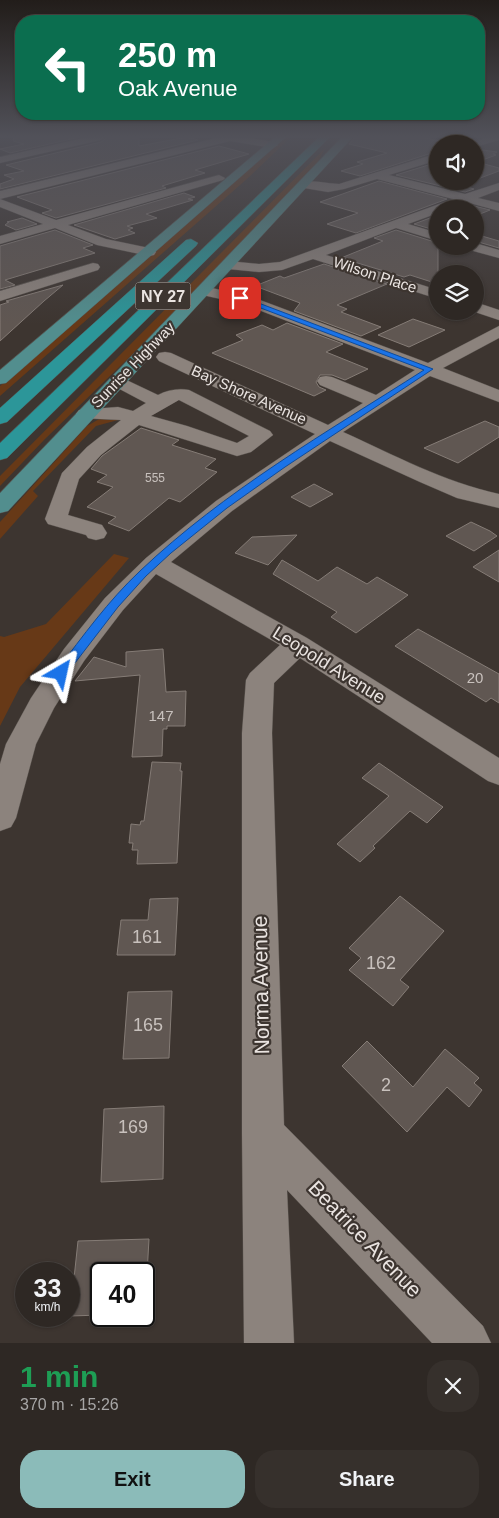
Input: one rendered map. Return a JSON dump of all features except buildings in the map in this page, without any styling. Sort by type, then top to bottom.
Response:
[{"type":"highway","name":"Sunrise Highway","points":[[0,454],[261,200]]},
{"type":"highway","name":"NY 27","points":[[0,418],[198,237]]},
{"type":"main road","points":[[0,379],[209,200]]},
{"type":"main road","name":"Sunrise Highway","points":[[0,506],[290,200]]},
{"type":"street","points":[[0,240],[141,200]]},
{"type":"street","points":[[228,264],[271,268],[313,255],[460,200]]},
{"type":"street","points":[[471,200],[499,207]]},
{"type":"street","points":[[0,203],[102,242],[149,252]]},
{"type":"street","points":[[395,224],[429,234]]},
{"type":"street","points":[[484,250],[499,254]]},
{"type":"street","name":"Wilson Place","points":[[313,255],[429,292]]},
{"type":"street","points":[[0,296],[93,267]]},
{"type":"street","points":[[203,291],[247,300],[499,396]]},
{"type":"street","points":[[484,310],[499,315]]},
{"type":"street","points":[[0,818],[21,744],[40,705],[61,673],[101,620],[154,563],[224,506],[330,432],[429,369],[499,331]]},
{"type":"street","name":"Bay Shore Avenue","points":[[165,357],[465,494],[499,501]]},
{"type":"street","points":[[118,381],[158,403]]},
{"type":"street","points":[[326,381],[377,402]]},
{"type":"street","points":[[86,414],[118,414],[137,419],[180,430],[237,450],[244,448],[263,435],[182,394],[170,396],[158,403],[137,419],[94,451],[69,477],[56,519],[94,530],[96,533]]},
{"type":"street","name":"Leopold Avenue","points":[[154,563],[298,644],[499,773]]},
{"type":"street","name":"Norma Avenue","points":[[269,1343],[263,1134],[256,733],[260,680],[298,644]]},
{"type":"street","name":"Beatrice Avenue","points":[[263,1134],[466,1343]]},
{"type":"shaded area","points":[[213,200],[223,200],[0,396],[0,386]]},
{"type":"shaded area","points":[[274,200],[283,200],[143,344],[45,439],[0,486],[0,476]]},
{"type":"shaded area","points":[[101,418],[119,418],[118,420],[96,426],[33,491],[38,496],[0,539],[0,522],[87,426]]},
{"type":"shaded area","points":[[114,554],[129,558],[20,687],[0,726],[0,636],[4,637],[46,624]]},
{"type":"route","points":[[61,673],[114,604],[142,574],[198,526],[330,432],[429,369],[240,298]]}]
